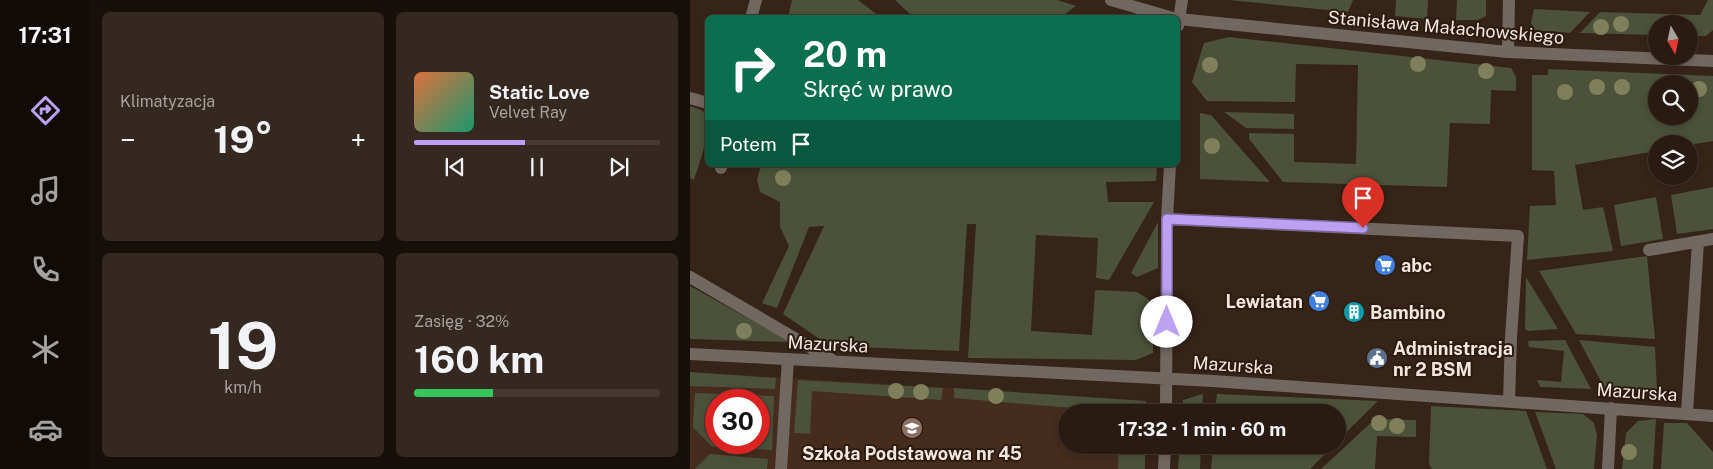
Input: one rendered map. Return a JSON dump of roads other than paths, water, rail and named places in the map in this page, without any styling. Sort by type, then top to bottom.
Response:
[{"type":"street","points":[[752,15],[756,0]]},
{"type":"street","points":[[1111,0],[1163,15]]},
{"type":"street","points":[[1179,15],[1182,0]]},
{"type":"street","points":[[1508,52],[1509,0]]},
{"type":"street","name":"Stanisława Małachowskiego","points":[[1180,19],[1508,52],[1713,61]]},
{"type":"street","points":[[690,98],[705,102]]},
{"type":"street","points":[[1166,404],[1167,219],[1170,167]]},
{"type":"street","points":[[1167,219],[1518,236],[1509,401]]},
{"type":"street","points":[[1648,250],[1713,239]]},
{"type":"street","points":[[1687,413],[1698,242]]},
{"type":"street","points":[[690,277],[834,362]]},
{"type":"street","name":"Mazurska","points":[[690,354],[1167,379],[1713,416]]},
{"type":"street","points":[[781,469],[788,359]]},
{"type":"street","points":[[1608,469],[1611,408]]},
{"type":"street","points":[[1164,469],[1165,454]]},
{"type":"place","name":"abc","points":[[1385,265]]},
{"type":"place","name":"Lewiatan","points":[[1319,301]]},
{"type":"place","name":"Bambino","points":[[1354,312]]},
{"type":"place","name":"Administracja nr 2 BSM","points":[[1377,358]]},
{"type":"place","name":"Szkoła Podstawowa nr 45","points":[[912,428]]}]
